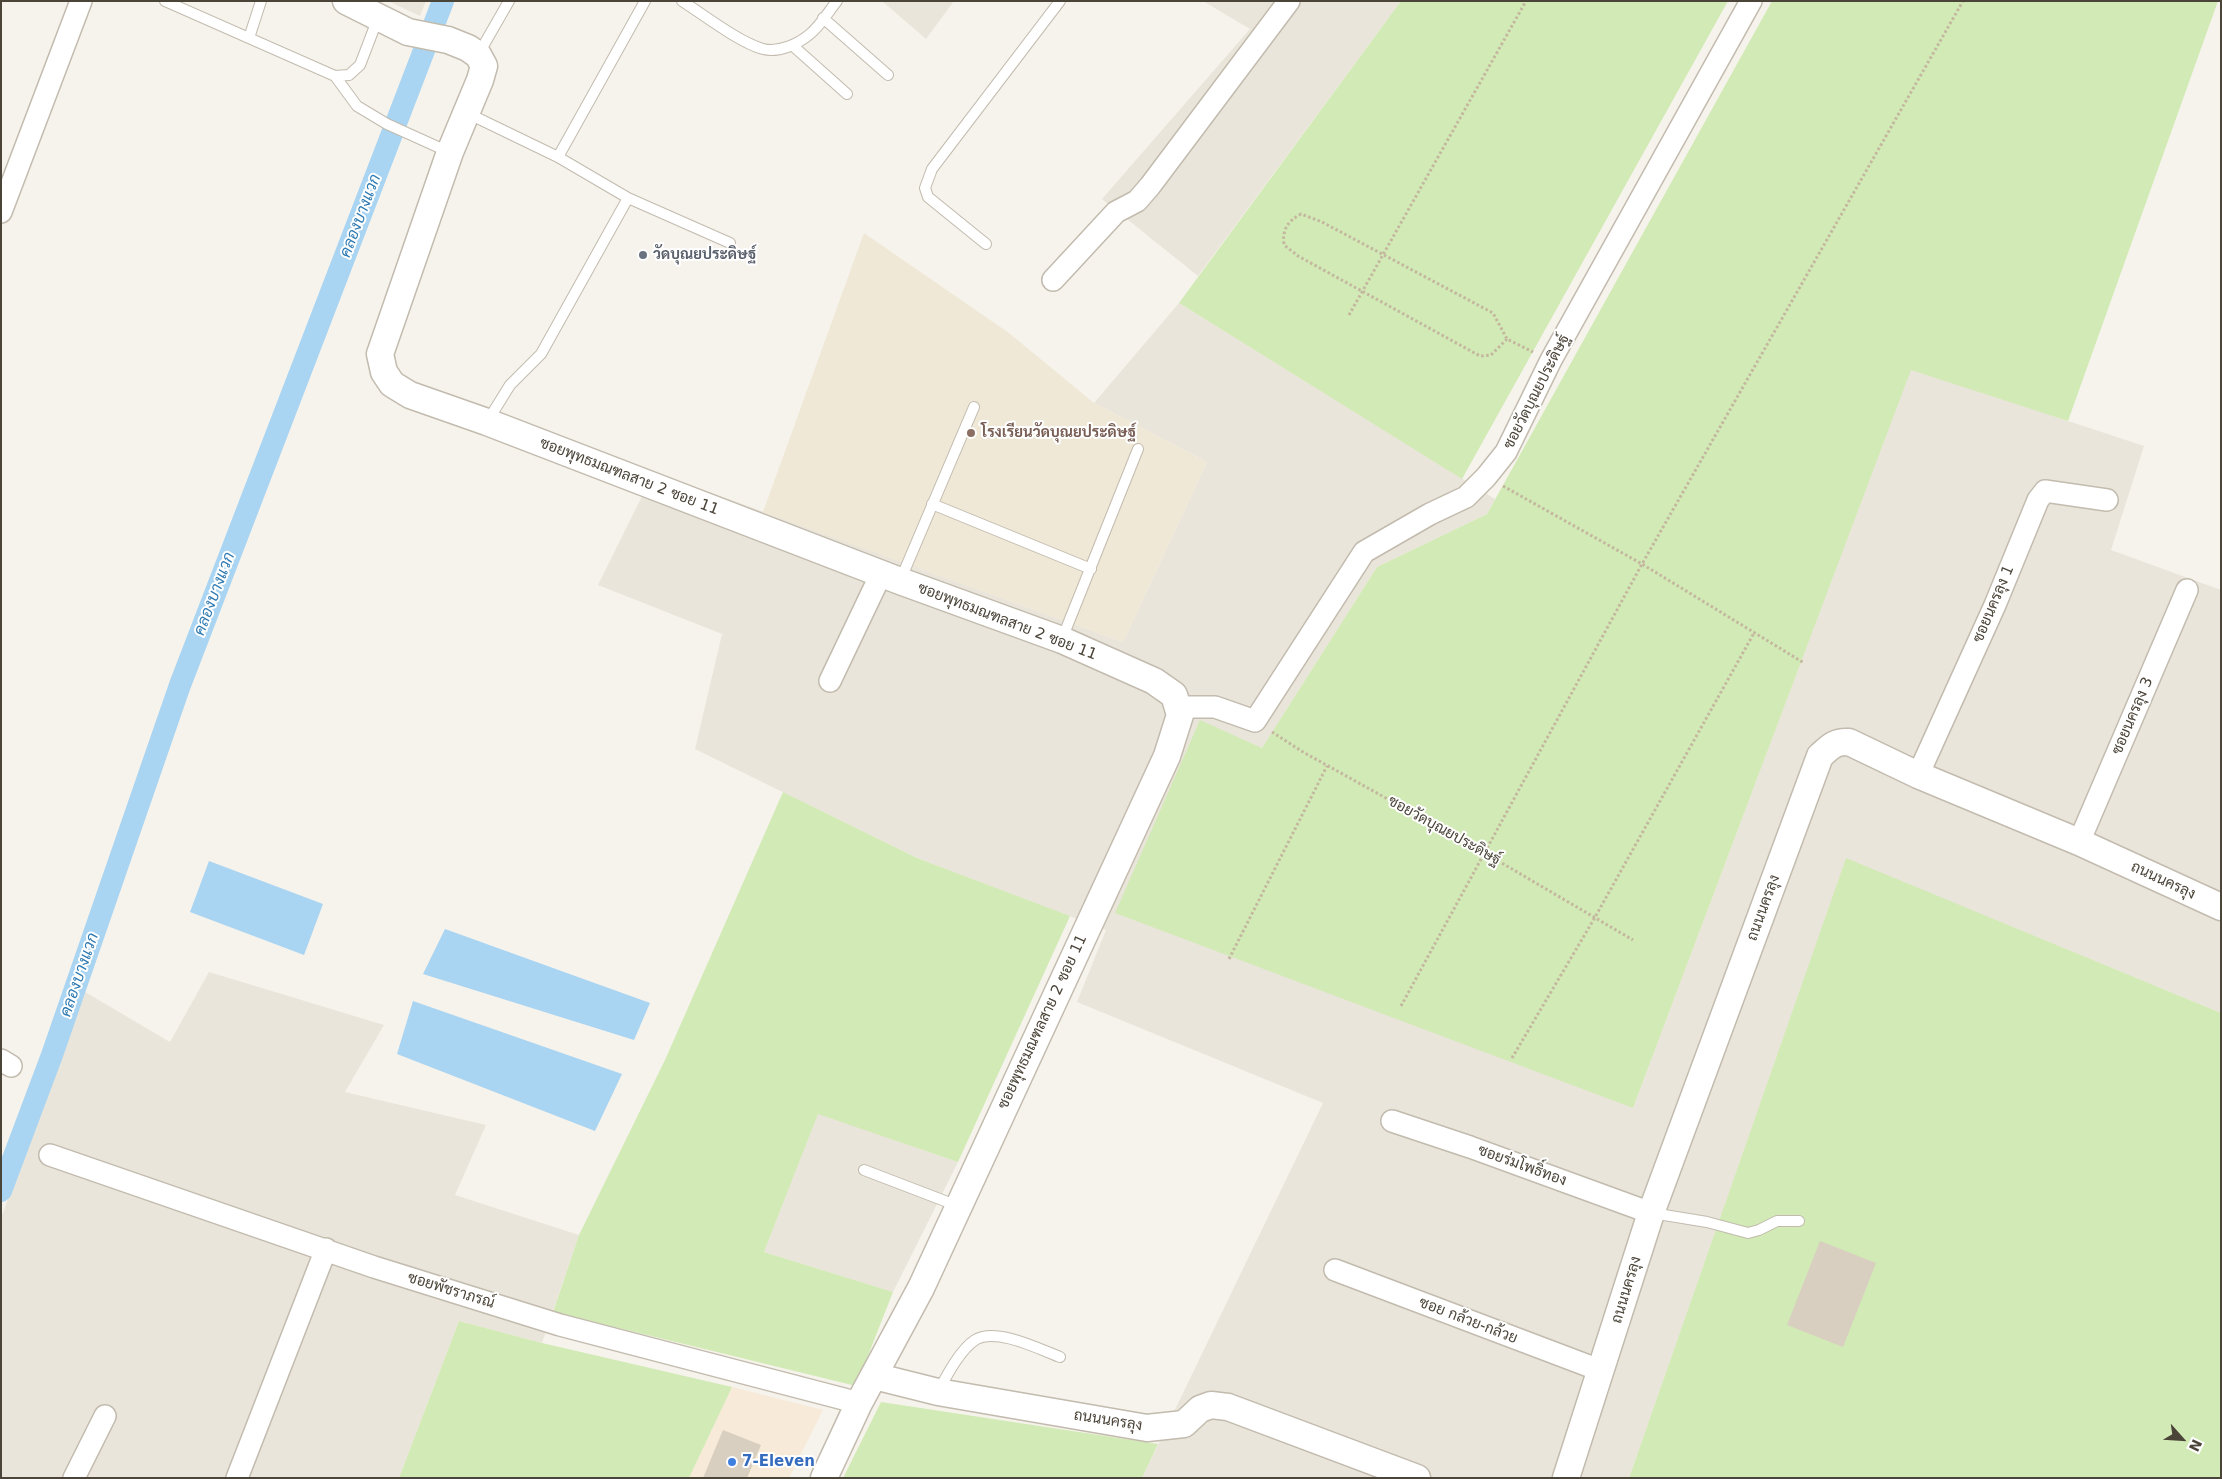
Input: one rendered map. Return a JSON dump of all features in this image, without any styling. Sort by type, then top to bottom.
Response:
[{"type":"street","points":[[1,212],[81,1]]},
{"type":"street","points":[[346,1],[408,32],[448,40],[478,55]]},
{"type":"street","points":[[1053,280],[1116,212],[1137,202],[1289,1]]},
{"type":"street","name":"ซอยวัดบุณยประดิษฐ์","points":[[1255,721],[1364,552],[1430,514],[1466,497],[1486,477],[1506,452],[1551,360],[1752,1]]},
{"type":"street","name":"ซอยพุทธมณฑลสาย 2 ซอย 11","points":[[478,55],[484,66],[450,152],[380,354],[384,372],[392,384],[410,396],[487,422],[891,578],[1062,640],[1154,681],[1174,695],[1180,715],[1167,756],[921,1288],[859,1403],[824,1478]]},
{"type":"street","name":"ซอยนครลุง 1","points":[[1918,775],[1995,605],[2038,500],[2045,491],[2107,500]]},
{"type":"street","points":[[830,682],[891,578]]},
{"type":"street","name":"ซอยนครลุง 3","points":[[2079,842],[2187,590]]},
{"type":"street","points":[[1178,707],[1215,707],[1255,721]]},
{"type":"street","name":"ถนนนครลุง","points":[[1566,1478],[1602,1371],[1651,1213],[1820,756],[1832,745],[1840,742],[1849,742],[1918,775],[2079,842],[2221,907]]},
{"type":"street","name":"ซอยร่มโพธิ์ทอง","points":[[1392,1121],[1470,1146],[1651,1213]]},
{"type":"street","name":"ซอยพัชราภรณ์","points":[[50,1155],[374,1267],[560,1325],[859,1403]]},
{"type":"street","points":[[237,1478],[326,1249]]},
{"type":"street","name":"ซอย กล้วย-กล้วย","points":[[1335,1270],[1602,1371]]},
{"type":"street","name":"ถนนนครลุง","points":[[874,1376],[938,1392],[1147,1428],[1184,1424],[1200,1409],[1211,1405],[1228,1406],[1417,1478]]},
{"type":"street","points":[[74,1478],[105,1416]]},
{"type":"lane","points":[[165,1],[335,76],[349,75],[360,65],[378,18]]},
{"type":"lane","points":[[249,38],[261,1]]},
{"type":"lane","points":[[478,55],[509,1]]},
{"type":"lane","points":[[558,157],[645,1]]},
{"type":"lane","points":[[682,1],[750,43],[764,49],[788,48],[811,34],[837,1]]},
{"type":"lane","points":[[986,244],[928,197],[925,188],[932,169],[1060,1]]},
{"type":"lane","points":[[823,18],[888,75]]},
{"type":"lane","points":[[792,45],[846,94]]},
{"type":"lane","points":[[335,76],[357,106],[387,124],[450,152]]},
{"type":"lane","points":[[466,113],[558,157],[628,198],[730,243]]},
{"type":"lane","points":[[487,422],[510,385],[541,354],[628,198]]},
{"type":"lane","points":[[891,578],[932,504],[974,407]]},
{"type":"lane","points":[[1062,640],[1138,449]]},
{"type":"lane","points":[[932,504],[1090,568]]},
{"type":"lane","points":[[864,1170],[958,1206]]},
{"type":"lane","points":[[1651,1213],[1707,1222],[1748,1233],[1777,1221],[1799,1221]]},
{"type":"lane","points":[[938,1392],[953,1364],[976,1340],[1000,1336],[1060,1357]]},
{"type":"path","points":[[1349,315],[1526,1]]},
{"type":"path","points":[[1401,1006],[1483,852],[1642,564],[1962,1]]},
{"type":"path","points":[[1507,339],[1491,355],[1480,356],[1362,292],[1298,256],[1284,245],[1282,234],[1289,220],[1301,214],[1493,313],[1507,339],[1551,360]]},
{"type":"path","points":[[1486,477],[1642,564],[1804,663]]},
{"type":"path","points":[[1512,1058],[1594,919],[1754,633]]},
{"type":"path","name":"ซอยวัดบุณยประดิษฐ์","points":[[1255,721],[1328,766],[1483,852],[1594,919],[1633,940]]},
{"type":"path","points":[[1229,959],[1328,766]]},
{"type":"shaded area","points":[[388,1],[426,1],[420,16]]},
{"type":"shaded area","points":[[882,1],[954,1],[926,39]]},
{"type":"shaded area","points":[[1203,1],[1401,1],[1198,276],[1102,199],[1250,29]]},
{"type":"shaded area","name":"โรงเรียนวัดบุณยประดิษฐ์","points":[[864,233],[1009,333],[1094,403],[1207,462],[1123,642],[763,512]]},
{"type":"shaded area","points":[[1179,303],[1495,499],[1487,514],[1377,567],[1262,748],[1200,721],[1633,1108],[1911,369],[2144,446],[2111,550],[2221,590],[2221,1013],[1846,859],[1629,1478],[1142,1478],[1323,1103],[1077,1002],[1106,930],[917,858],[695,749],[722,634],[598,585],[654,472],[1123,642],[1207,462],[1094,403]]},
{"type":"shaded area","points":[[209,972],[384,1025],[345,1092],[486,1125],[455,1195],[579,1235],[542,1343],[459,1321],[399,1478],[1,1478],[1,1218],[85,992],[170,1042]]},
{"type":"shaded area","points":[[818,1113],[958,1162],[893,1292],[764,1252]]},
{"type":"shaded area","points":[[732,1387],[823,1410],[789,1478],[689,1478]]},
{"type":"green space","points":[[1401,1],[1728,1],[1462,479],[1179,303]]},
{"type":"green space","points":[[1772,1],[2218,1],[2068,421],[1911,370],[1633,1108],[1115,913],[1200,720],[1262,748],[1377,567],[1487,514]]},
{"type":"green space","points":[[783,792],[917,858],[1070,916],[958,1162],[818,1114],[764,1252],[893,1292],[856,1386],[553,1312],[579,1235],[665,1060]]},
{"type":"green space","points":[[1846,858],[2221,1013],[2221,1478],[1629,1478]]},
{"type":"green space","points":[[459,1321],[542,1343],[732,1387],[689,1478],[399,1478]]},
{"type":"green space","points":[[881,1402],[1158,1444],[1142,1478],[843,1478]]},
{"type":"water","points":[[209,861],[323,904],[304,955],[190,912]]},
{"type":"water","points":[[445,929],[650,1003],[634,1040],[423,974]]},
{"type":"water","points":[[413,1001],[622,1074],[595,1131],[397,1054]]},
{"type":"building","points":[[1820,1241],[1876,1263],[1843,1347],[1787,1325]]},
{"type":"building","name":"7-Eleven","points":[[723,1430],[761,1445],[747,1478],[703,1478]]},
{"type":"waterway","name":"คลองบางแวก","points":[[1,1191],[52,1055],[180,685],[443,1]]},
{"type":"place","name":"วัดบุณยประดิษฐ์","points":[[643,255]]},
{"type":"place","name":"โรงเรียนวัดบุณยประดิษฐ์","points":[[971,433]]},
{"type":"place","name":"7-Eleven","points":[[732,1462]]}]
